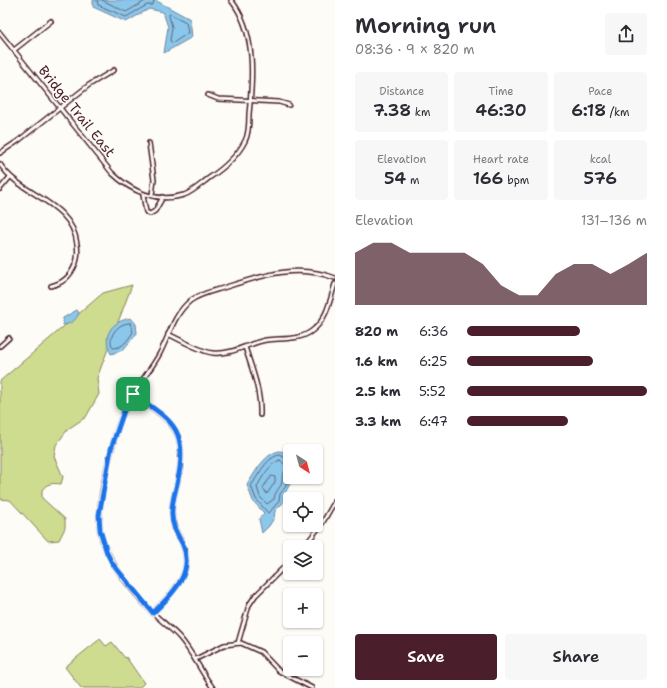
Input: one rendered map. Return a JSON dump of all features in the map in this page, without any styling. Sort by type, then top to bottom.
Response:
[{"type":"street","name":"Bridge Trail East","points":[[0,33],[112,174],[125,186],[143,195],[152,195],[163,198],[185,194],[220,170],[236,157],[246,140],[251,101],[252,55],[241,16],[231,0]]},
{"type":"street","points":[[14,50],[51,21]]},
{"type":"street","points":[[0,153],[89,85],[114,70]]},
{"type":"street","points":[[208,95],[218,99],[279,102],[289,105]]},
{"type":"street","points":[[149,143],[154,180],[152,195]]},
{"type":"street","points":[[0,164],[10,177],[21,187],[55,206],[71,225],[76,236],[76,262],[72,273],[65,280],[50,286]]},
{"type":"street","points":[[0,189],[10,177]]},
{"type":"street","points":[[143,195],[144,208],[146,212],[150,214],[155,212],[163,198]]},
{"type":"street","points":[[213,688],[196,659],[180,638],[153,613],[112,563],[107,553],[100,530],[99,515],[111,449],[125,408],[153,364],[184,307],[191,300],[207,293],[262,275],[281,272],[300,271],[335,278]]},
{"type":"street","points":[[168,334],[212,354],[226,352],[267,340],[306,335],[313,330],[325,314],[335,284]]},
{"type":"street","points":[[0,346],[9,338]]},
{"type":"street","points":[[245,347],[257,387],[260,402],[260,415]]},
{"type":"street","points":[[133,394],[167,418],[178,436],[182,454],[171,512],[174,528],[184,548],[185,572],[176,589],[153,613]]},
{"type":"street","points":[[309,540],[323,522],[335,501]]},
{"type":"street","points":[[238,643],[249,605],[255,596],[283,568]]},
{"type":"street","points":[[196,659],[224,645],[238,643],[249,645],[261,652],[279,671],[312,688]]},
{"type":"green space","points":[[132,285],[97,378],[99,394],[86,417],[68,429],[56,445],[54,456],[63,477],[61,484],[50,484],[42,490],[42,498],[65,519],[65,528],[59,540],[48,541],[10,500],[0,499],[0,381],[103,293]]},
{"type":"green space","points":[[100,639],[106,646],[112,642],[125,658],[126,657],[144,683],[139,688],[81,688],[65,667]]},
{"type":"water","points":[[93,0],[155,0],[190,19],[192,37],[164,53],[168,27],[163,12],[149,9],[126,22],[93,7]]},
{"type":"water","points":[[77,310],[79,313],[78,316],[70,323],[63,325],[63,318]]},
{"type":"water","points":[[131,318],[136,324],[137,333],[123,350],[111,354],[107,341],[110,330],[118,322]]},
{"type":"water","points":[[279,451],[283,452],[283,484],[290,484],[286,492],[283,492],[283,503],[275,511],[274,518],[262,533],[259,519],[264,513],[253,501],[247,485],[264,460]]},
{"type":"route","points":[[133,394],[160,411],[167,418],[178,436],[182,454],[182,462],[171,512],[174,528],[184,548],[186,563],[185,572],[183,579],[176,589],[153,613],[112,563],[107,553],[100,530],[99,515],[111,449],[125,408],[133,394]]}]
